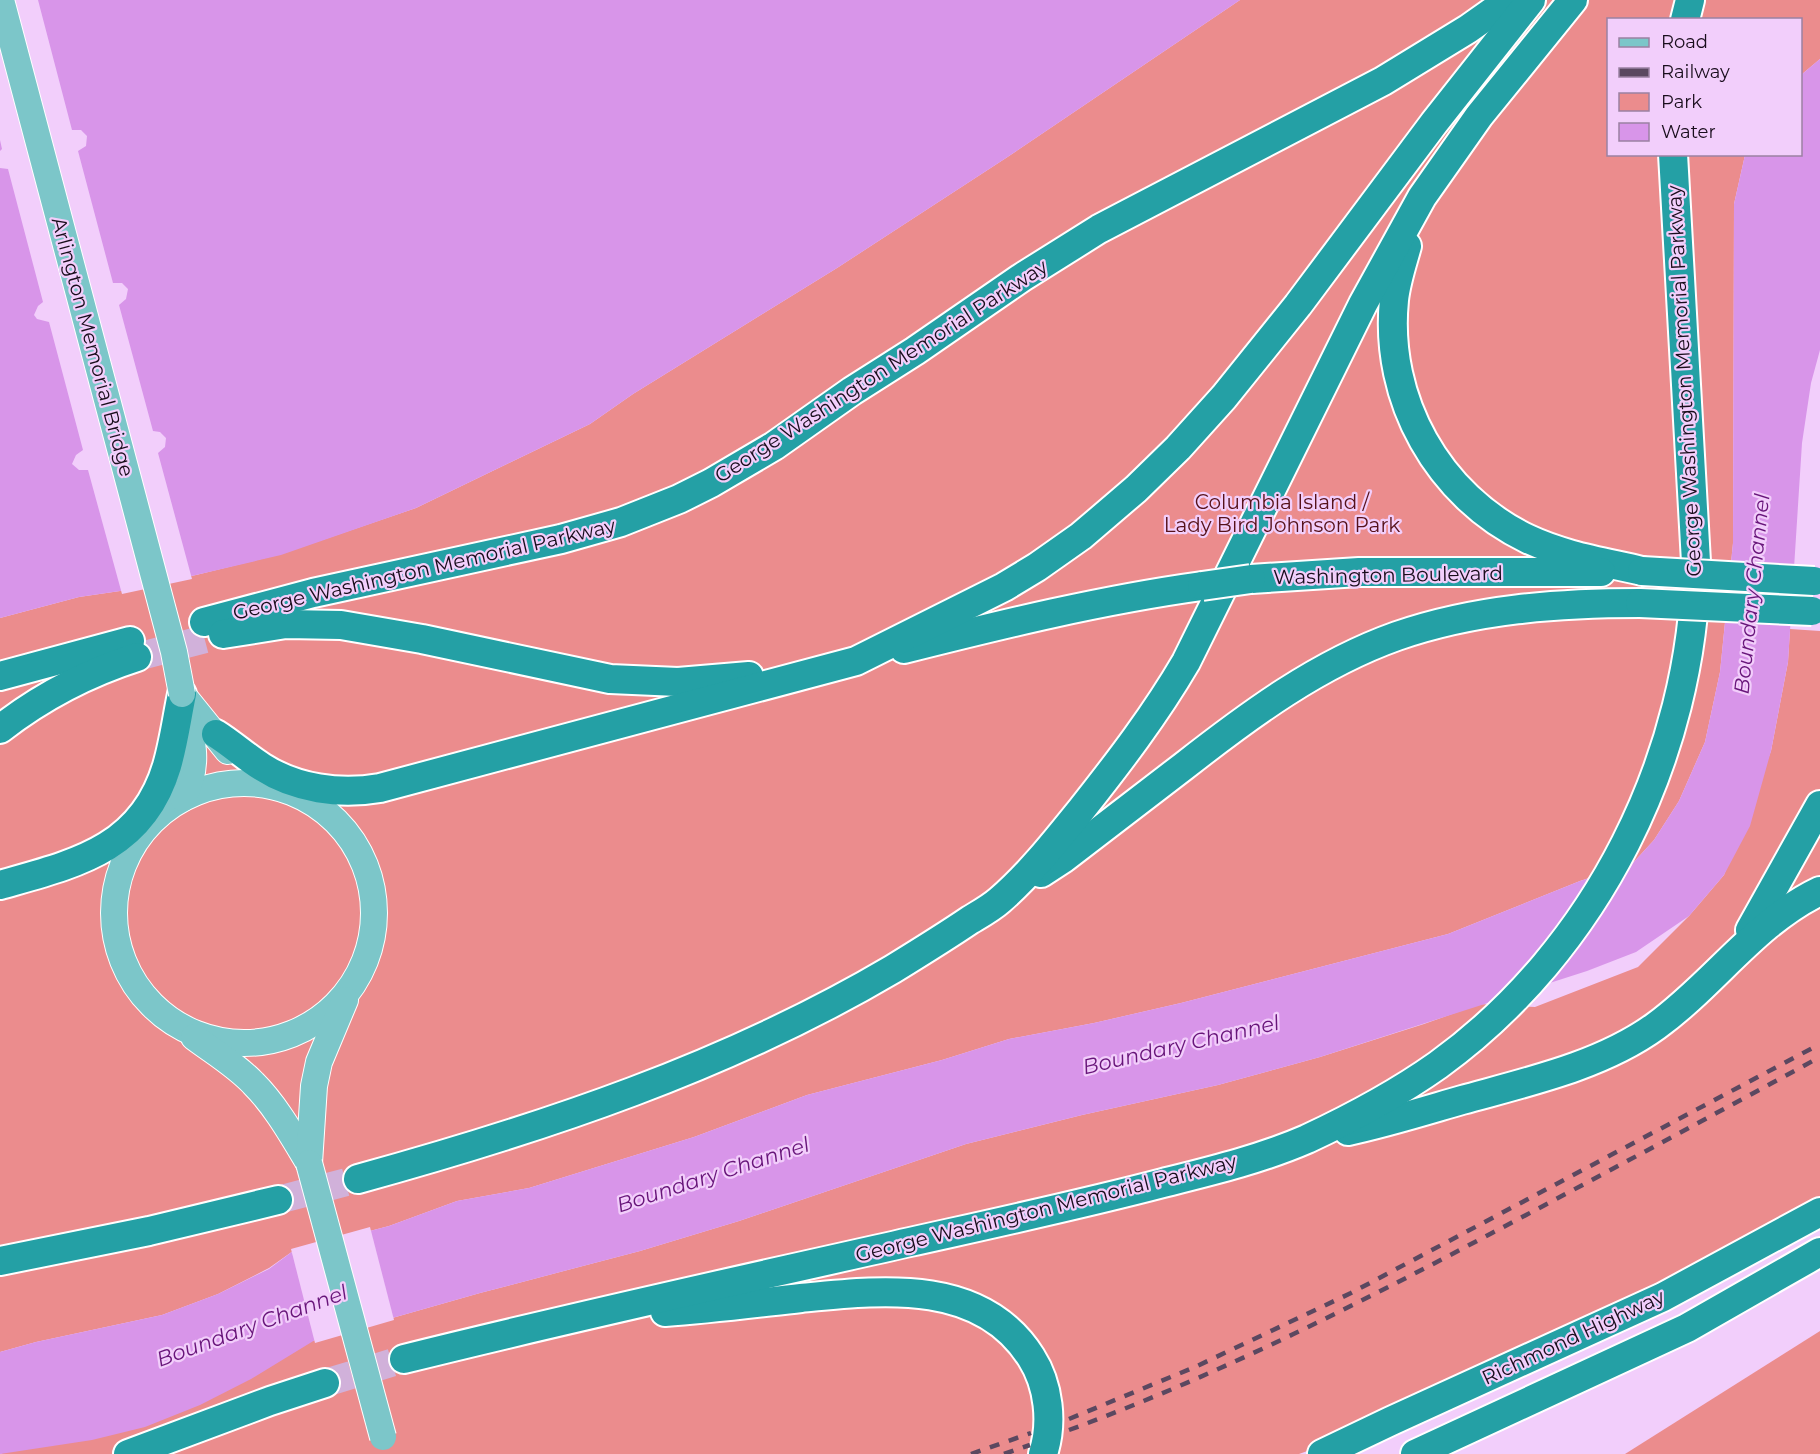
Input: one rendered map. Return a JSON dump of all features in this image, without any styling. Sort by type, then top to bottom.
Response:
[{"type":"highway","name":"George Washington Memorial Parkway","points":[[814,672],[678,682],[610,679],[401,634],[324,624],[206,630],[313,593],[571,536],[621,522],[679,499],[774,446],[1021,278],[1099,229],[1383,81],[1468,29],[1509,0]]},
{"type":"highway","points":[[216,734],[263,768],[285,779],[306,786],[357,791],[418,779],[856,661],[1004,587],[1037,567],[1094,526],[1136,489],[1201,423],[1272,339],[1464,83],[1531,0]]},
{"type":"highway","points":[[358,1179],[550,1121],[715,1060],[849,995],[927,949],[999,901],[1054,843],[1106,780],[1147,726],[1170,690],[1214,607],[1379,273],[1422,197],[1479,117],[1573,0]]},
{"type":"highway","points":[[1686,18],[1690,0]]},
{"type":"highway","name":"George Washington Memorial Parkway","points":[[404,1359],[558,1321],[1113,1196],[1225,1167],[1303,1140],[1364,1111],[1441,1062],[1495,1017],[1536,975],[1575,926],[1611,870],[1644,804],[1657,771],[1677,709],[1689,651],[1696,591],[1695,529],[1673,156]]},
{"type":"highway","points":[[1422,197],[1397,282],[1393,318],[1395,348],[1404,396],[1421,437],[1458,488],[1472,502],[1503,525],[1530,540],[1557,550],[1642,571]]},
{"type":"highway","name":"Washington Boulevard","points":[[856,661],[1058,610],[1127,597],[1251,579],[1359,572],[1642,571],[1817,581]]},
{"type":"highway","name":"Washington Boulevard","points":[[999,901],[1064,858],[1222,736],[1298,684],[1344,659],[1396,636],[1452,620],[1538,607],[1640,603],[1816,611]]},
{"type":"highway","points":[[0,676],[135,649],[69,684],[0,729]]},
{"type":"highway","points":[[0,885],[88,858],[111,844],[139,818],[163,778],[173,743],[182,694]]},
{"type":"highway","points":[[326,810],[381,799],[418,779]]},
{"type":"highway","points":[[1732,956],[1760,913],[1820,805]]},
{"type":"highway","points":[[48,872],[73,872],[88,869],[108,860],[139,836]]},
{"type":"highway","points":[[1303,1140],[1362,1128],[1488,1093],[1599,1057],[1655,1027],[1690,999],[1732,956],[1777,916],[1820,891]]},
{"type":"highway","points":[[0,1261],[149,1232],[278,1200]]},
{"type":"highway","name":"Richmond Highway","points":[[1322,1454],[1663,1297],[1820,1212]]},
{"type":"highway","name":"Richmond Highway","points":[[1415,1454],[1686,1328],[1820,1252]]},
{"type":"highway","points":[[558,1321],[674,1312],[864,1292],[904,1292],[942,1298],[978,1309],[993,1318],[1025,1347],[1036,1364],[1046,1398],[1048,1429],[1043,1454]]},
{"type":"highway","points":[[128,1454],[325,1383]]},
{"type":"main road","name":"Arlington Memorial Bridge","points":[[1,0],[168,629],[193,741],[194,757],[191,779],[183,798]]},
{"type":"main road","name":"Arlington Memorial Bridge","points":[[182,694],[246,771],[256,779],[283,792]]},
{"type":"main road","points":[[306,1152],[319,1062],[348,994],[367,957],[374,932],[375,905],[370,878],[361,854],[347,832],[326,810],[310,801],[283,792],[257,787],[233,786],[210,789],[183,798],[156,818],[139,836],[129,857],[118,891],[114,928],[116,948],[122,967],[139,995],[155,1011],[182,1028],[252,1082],[273,1106],[306,1152],[385,1445]]},
{"type":"main road","points":[[182,1028],[226,1039],[240,1040],[270,1036],[286,1032],[315,1019],[348,994]]},
{"type":"green space","name":"Columbia Island / Lady Bird Johnson Park","points":[[1240,0],[1820,0],[1820,59],[1802,74],[1802,18],[1607,18],[1607,156],[1745,156],[1734,204],[1733,543],[1720,672],[1705,742],[1679,801],[1654,840],[1632,864],[1580,881],[1448,934],[1181,1003],[1009,1039],[942,1060],[807,1095],[694,1137],[529,1188],[457,1201],[389,1226],[293,1251],[269,1268],[218,1294],[162,1315],[0,1352],[0,618],[79,597],[196,575],[281,554],[416,508],[590,424],[633,394],[837,268],[1006,158]]},
{"type":"green space","points":[[1790,629],[1820,631],[1820,1207],[1391,1421],[1299,1454],[0,1454],[315,1340],[640,1251],[739,1221],[966,1144],[1218,1085],[1320,1057],[1480,1004],[1535,1007],[1638,967],[1689,916],[1724,875],[1771,751],[1788,662]]},
{"type":"green space","points":[[1820,1331],[1820,1454],[1625,1454]]},
{"type":"water","points":[[0,0],[1240,0],[1006,158],[837,268],[633,394],[590,424],[416,508],[281,555],[120,591],[79,597],[0,618]]},
{"type":"water","name":"Boundary Channel","points":[[1820,59],[1820,350],[1811,383],[1802,443],[1788,662],[1771,751],[1750,826],[1724,875],[1689,916],[1636,952],[1587,971],[1320,1057],[1218,1085],[966,1144],[739,1221],[640,1251],[315,1340],[251,1379],[200,1405],[145,1427],[92,1440],[0,1454],[0,1352],[162,1315],[218,1294],[269,1269],[293,1251],[389,1226],[457,1201],[529,1188],[694,1137],[807,1095],[942,1060],[1009,1039],[1181,1003],[1448,934],[1580,881],[1632,864],[1654,840],[1679,801],[1705,742],[1720,672],[1733,543],[1734,204],[1745,156],[1802,156],[1802,74]]},
{"type":"pier","points":[[0,0],[38,0],[72,130],[81,130],[87,136],[86,146],[78,151],[113,283],[122,283],[128,289],[126,299],[119,305],[153,431],[160,432],[166,438],[165,447],[158,453],[192,579],[122,594],[88,470],[79,470],[72,464],[76,455],[83,450],[49,322],[37,319],[34,315],[38,306],[43,302],[8,169],[0,168],[2,149],[0,140]]},
{"type":"pier","points":[[370,1227],[394,1320],[315,1343],[291,1249]]},
{"type":"tunnel","points":[[137,657],[209,638]]},
{"type":"tunnel","points":[[278,1200],[358,1179]]},
{"type":"tunnel","points":[[325,1383],[404,1359]]},
{"type":"railway","points":[[1069,1419],[1195,1367],[1351,1293],[1820,1044]]},
{"type":"railway","points":[[1069,1430],[1178,1387],[1284,1339],[1440,1260],[1820,1057]]},
{"type":"railway","points":[[971,1454],[1031,1433]]},
{"type":"railway","points":[[1004,1454],[1030,1445]]}]
